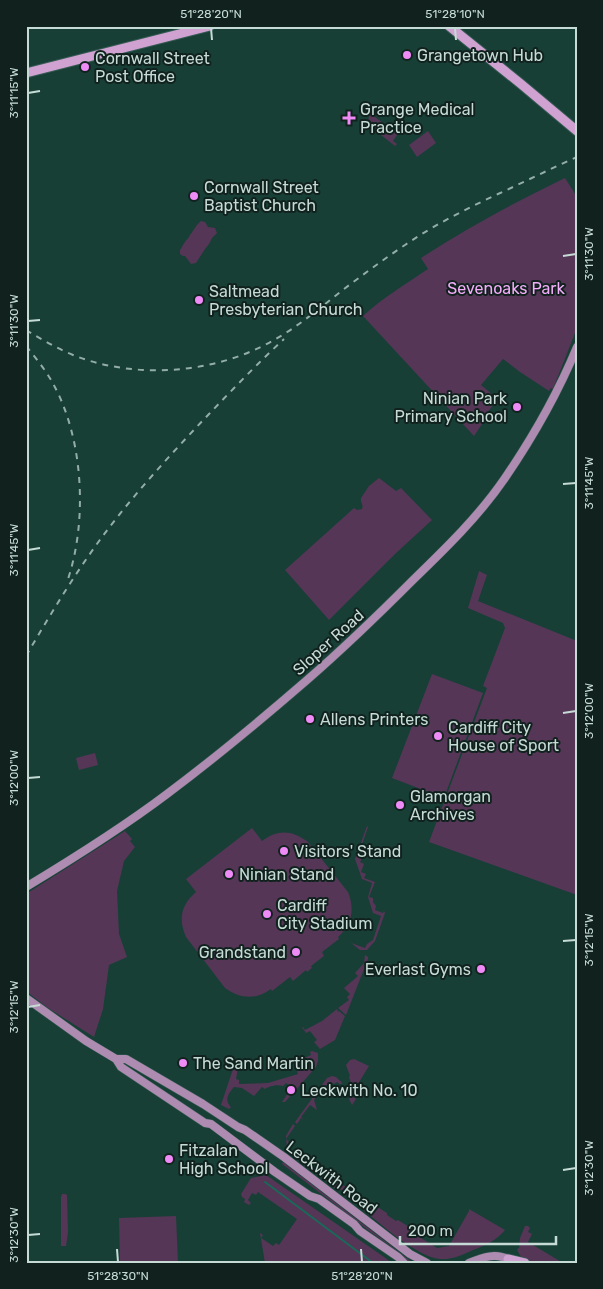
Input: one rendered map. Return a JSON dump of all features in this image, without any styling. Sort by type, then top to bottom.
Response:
[{"type":"main road","points":[[26,73],[210,26]]},
{"type":"main road","points":[[449,26],[577,131]]},
{"type":"main road","name":"Sloper Road","points":[[26,887],[116,830],[180,784],[256,724],[371,622],[445,550],[504,479],[558,390],[577,348]]},
{"type":"main road","name":"Leckwith Road","points":[[26,998],[86,1041],[116,1058],[126,1059],[248,1132],[410,1254],[427,1263]]},
{"type":"main road","name":"Leckwith Road","points":[[116,1058],[121,1066],[205,1123],[211,1124],[310,1196],[319,1199],[404,1263]]},
{"type":"main road","points":[[469,1263],[491,1256],[525,1263]]},
{"type":"green space","points":[[370,113],[397,134],[393,141],[397,144],[395,146],[367,124]]},
{"type":"green space","points":[[428,131],[436,143],[417,157],[409,145]]},
{"type":"green space","name":"Sevenoaks Park","points":[[565,178],[577,197],[577,328],[553,389],[551,388],[549,391],[503,359],[481,385],[498,399],[482,419],[484,421],[474,436],[363,316],[386,297],[428,269],[421,258],[528,196]]},
{"type":"green space","points":[[201,221],[205,222],[208,227],[215,228],[217,233],[196,263],[191,264],[185,256],[180,254],[180,250]]},
{"type":"green space","points":[[379,478],[396,491],[401,488],[432,520],[329,620],[285,570],[354,508],[357,510],[362,509],[361,498],[369,486]]},
{"type":"green space","points":[[479,571],[487,575],[478,601],[577,641],[577,895],[429,842],[487,688],[483,686],[505,628],[503,623],[468,608]]},
{"type":"green space","name":"Cardiff City House of Sport","points":[[432,674],[483,693],[444,798],[392,778]]},
{"type":"green space","points":[[95,753],[98,765],[79,770],[76,758]]},
{"type":"green space","points":[[367,826],[358,856],[362,858],[360,862],[364,864],[361,872],[366,874],[364,878],[375,882],[369,897],[373,898],[376,906],[375,910],[383,913],[384,911],[385,913],[375,941],[367,950],[360,950],[351,943],[365,948],[373,940],[381,916],[373,913],[368,897],[372,883],[362,879],[355,859]]},
{"type":"green space","name":"Cardiff City Stadium","points":[[252,828],[262,841],[274,834],[285,832],[296,835],[308,842],[348,892],[352,911],[349,922],[338,937],[339,939],[322,952],[324,956],[311,966],[312,968],[307,972],[306,970],[293,981],[290,977],[272,991],[271,989],[260,995],[248,997],[236,994],[225,988],[186,937],[182,924],[182,913],[187,902],[196,892],[186,879]]},
{"type":"green space","points":[[125,831],[132,839],[130,841],[135,847],[124,861],[117,891],[119,934],[127,957],[109,965],[103,1009],[94,1037],[48,1008],[26,991],[26,894]]},
{"type":"green space","points":[[365,955],[368,959],[346,1015],[338,1008],[349,1000],[347,997],[350,994],[344,988],[358,976],[355,973],[364,963]]},
{"type":"green space","points":[[337,1009],[338,1012],[345,1016],[335,1040],[320,1049],[314,1042],[317,1040],[310,1031],[306,1033],[302,1027],[305,1030],[322,1021]]},
{"type":"green space","points":[[310,1052],[318,1053],[316,1067],[295,1091],[291,1089],[290,1091],[293,1093],[285,1102],[282,1102],[290,1090],[287,1088],[289,1085],[286,1083],[283,1086],[279,1085],[265,1089],[262,1087],[254,1096],[242,1088],[234,1087],[228,1097],[231,1107],[229,1109],[221,1105],[234,1066],[242,1068],[238,1068],[236,1079],[239,1080],[239,1084],[268,1083],[298,1074],[297,1070],[301,1068],[298,1061],[311,1055]]},
{"type":"green space","points":[[354,1059],[369,1066],[353,1092],[352,1097],[356,1099],[352,1105],[349,1099],[352,1091],[350,1076],[346,1065],[350,1060]]},
{"type":"green space","points":[[332,1076],[341,1081],[342,1084],[329,1082],[330,1085],[325,1085],[314,1100],[317,1110],[310,1105],[301,1117],[304,1120],[301,1118],[297,1124],[295,1122],[327,1078]]},
{"type":"green space","points":[[293,1124],[295,1126],[286,1139],[286,1136]]},
{"type":"green space","points":[[286,1139],[290,1146],[288,1149],[303,1161],[358,1195],[335,1188],[287,1151]]},
{"type":"green space","points":[[283,1162],[414,1263],[409,1263],[282,1164]]},
{"type":"green space","points":[[266,1175],[392,1263],[265,1263],[260,1233],[263,1235],[261,1238],[273,1246],[276,1243],[279,1245],[297,1219],[258,1192],[256,1195],[252,1193],[248,1200],[251,1203],[249,1205],[244,1202],[245,1199],[241,1194],[251,1178]]},
{"type":"green space","points":[[62,1194],[67,1195],[68,1232],[66,1246],[61,1246]]},
{"type":"green space","points":[[360,1198],[414,1230],[413,1233],[437,1248],[449,1246],[469,1209],[505,1230],[494,1240],[482,1246],[457,1257],[440,1259],[431,1257],[410,1246],[389,1231],[362,1209]]},
{"type":"green space","points":[[176,1216],[178,1263],[120,1263],[119,1218]]},
{"type":"green space","points":[[525,1226],[530,1228],[528,1232],[532,1234],[528,1242],[563,1263],[543,1264],[524,1259],[517,1249],[519,1248],[520,1238]]},
{"type":"waterway","points":[[265,1182],[373,1263]]},
{"type":"railway","points":[[26,330],[73,355],[97,363],[123,368],[175,370],[227,360],[251,351],[283,335],[382,261],[439,224],[462,211],[577,157]]},
{"type":"railway","points":[[26,656],[82,566],[127,505],[195,429],[284,339]]},
{"type":"railway","points":[[26,346],[51,380],[62,402],[76,453],[80,506],[74,558],[67,582]]},
{"type":"place","name":"Grangetown Hub","points":[[407,55]]},
{"type":"place","name":"Cornwall Street Post Office","points":[[85,67]]},
{"type":"place","name":"Grange Medical Practice","points":[[349,118]]},
{"type":"place","name":"Cornwall Street Baptist Church","points":[[194,196]]},
{"type":"place","name":"Saltmead Presbyterian Church","points":[[199,300]]},
{"type":"place","name":"Ninian Park Primary School","points":[[517,407]]},
{"type":"place","name":"Allens Printers","points":[[310,719]]},
{"type":"place","name":"Cardiff City House of Sport","points":[[438,736]]},
{"type":"place","name":"Glamorgan Archives","points":[[400,805]]},
{"type":"place","name":"Visitors' Stand","points":[[284,851]]},
{"type":"place","name":"Ninian Stand","points":[[229,874]]},
{"type":"place","name":"Cardiff City Stadium","points":[[267,914]]},
{"type":"place","name":"Grandstand","points":[[296,952]]},
{"type":"place","name":"Everlast Gyms","points":[[481,969]]},
{"type":"place","name":"The Sand Martin","points":[[183,1063]]},
{"type":"place","name":"Leckwith No. 10","points":[[291,1090]]},
{"type":"place","name":"Fitzalan High School","points":[[169,1159]]}]
